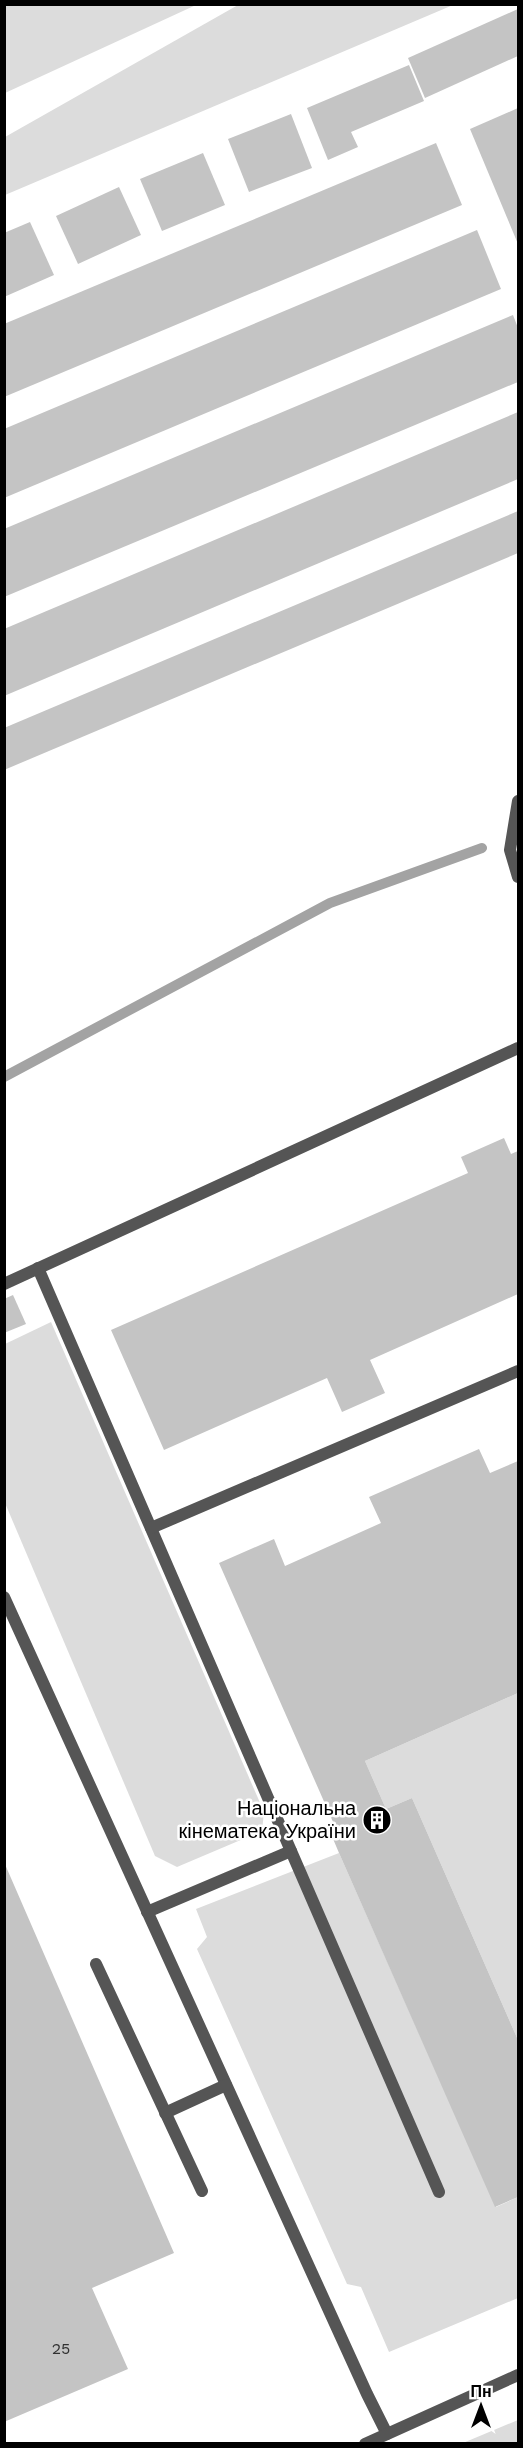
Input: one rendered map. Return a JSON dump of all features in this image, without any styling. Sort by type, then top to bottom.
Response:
[{"type":"street","points":[[519,801],[510,850],[519,878]]},
{"type":"street","points":[[4,1284],[519,1048]]},
{"type":"street","points":[[38,1268],[439,2192]]},
{"type":"street","points":[[151,1528],[519,1371]]},
{"type":"street","points":[[4,1597],[389,2439]]},
{"type":"street","points":[[147,1911],[291,1851]]},
{"type":"street","points":[[96,1964],[202,2191]]},
{"type":"street","points":[[165,2113],[226,2085]]},
{"type":"street","points":[[365,2444],[389,2439],[519,2375]]},
{"type":"shaded area","points":[[5,4],[196,4],[196,5],[5,93]]},
{"type":"shaded area","points":[[238,5],[453,5],[5,195],[5,137]]},
{"type":"shaded area","points":[[51,1322],[264,1812],[262,1831],[177,1867],[155,1856],[5,1503],[5,1344]]},
{"type":"shaded area","points":[[518,1693],[518,2040],[412,1798],[386,1809],[365,1761]]},
{"type":"shaded area","points":[[339,1853],[496,2207],[518,2197],[518,2298],[389,2352],[361,2287],[347,2284],[197,1949],[207,1937],[196,1909]]},
{"type":"shaded area","points":[[518,2420],[518,2443],[463,2443]]},
{"type":"building","points":[[518,9],[518,56],[425,98],[408,58]]},
{"type":"building","points":[[409,65],[424,101],[351,132],[358,147],[328,160],[307,108]]},
{"type":"building","points":[[518,108],[518,244],[470,129]]},
{"type":"building","points":[[291,114],[312,168],[249,192],[228,139]]},
{"type":"building","points":[[436,143],[462,205],[4,397],[4,324]]},
{"type":"building","points":[[203,153],[225,205],[162,231],[140,179]]},
{"type":"building","points":[[119,187],[141,235],[78,264],[56,216]]},
{"type":"building","points":[[30,222],[54,275],[4,297],[4,233]]},
{"type":"building","points":[[477,230],[501,289],[4,498],[4,429]]},
{"type":"building","points":[[513,315],[518,328],[518,382],[4,597],[4,529]]},
{"type":"building","points":[[518,412],[518,479],[4,696],[4,629]]},
{"type":"building","points":[[518,511],[518,553],[4,770],[4,728]]},
{"type":"building","points":[[504,1138],[511,1154],[518,1151],[518,1294],[370,1360],[385,1393],[342,1412],[327,1378],[164,1450],[111,1330],[468,1173],[461,1157]]},
{"type":"building","points":[[13,1295],[26,1324],[4,1333],[4,1299]]},
{"type":"building","name":"Національна кінематека України","points":[[479,1449],[490,1473],[518,1461],[518,1693],[365,1761],[386,1809],[412,1798],[518,2040],[518,2197],[495,2207],[339,1853],[331,1834],[337,1831],[219,1563],[274,1539],[285,1566],[381,1523],[369,1497]]},
{"type":"building","points":[[4,1862],[174,2253],[92,2288],[128,2369],[4,2422]]},
{"type":"waterway","points":[[4,1077],[330,903],[482,848]]},
{"type":"place","name":"Національна кінематека України","points":[[377,1820]]}]
